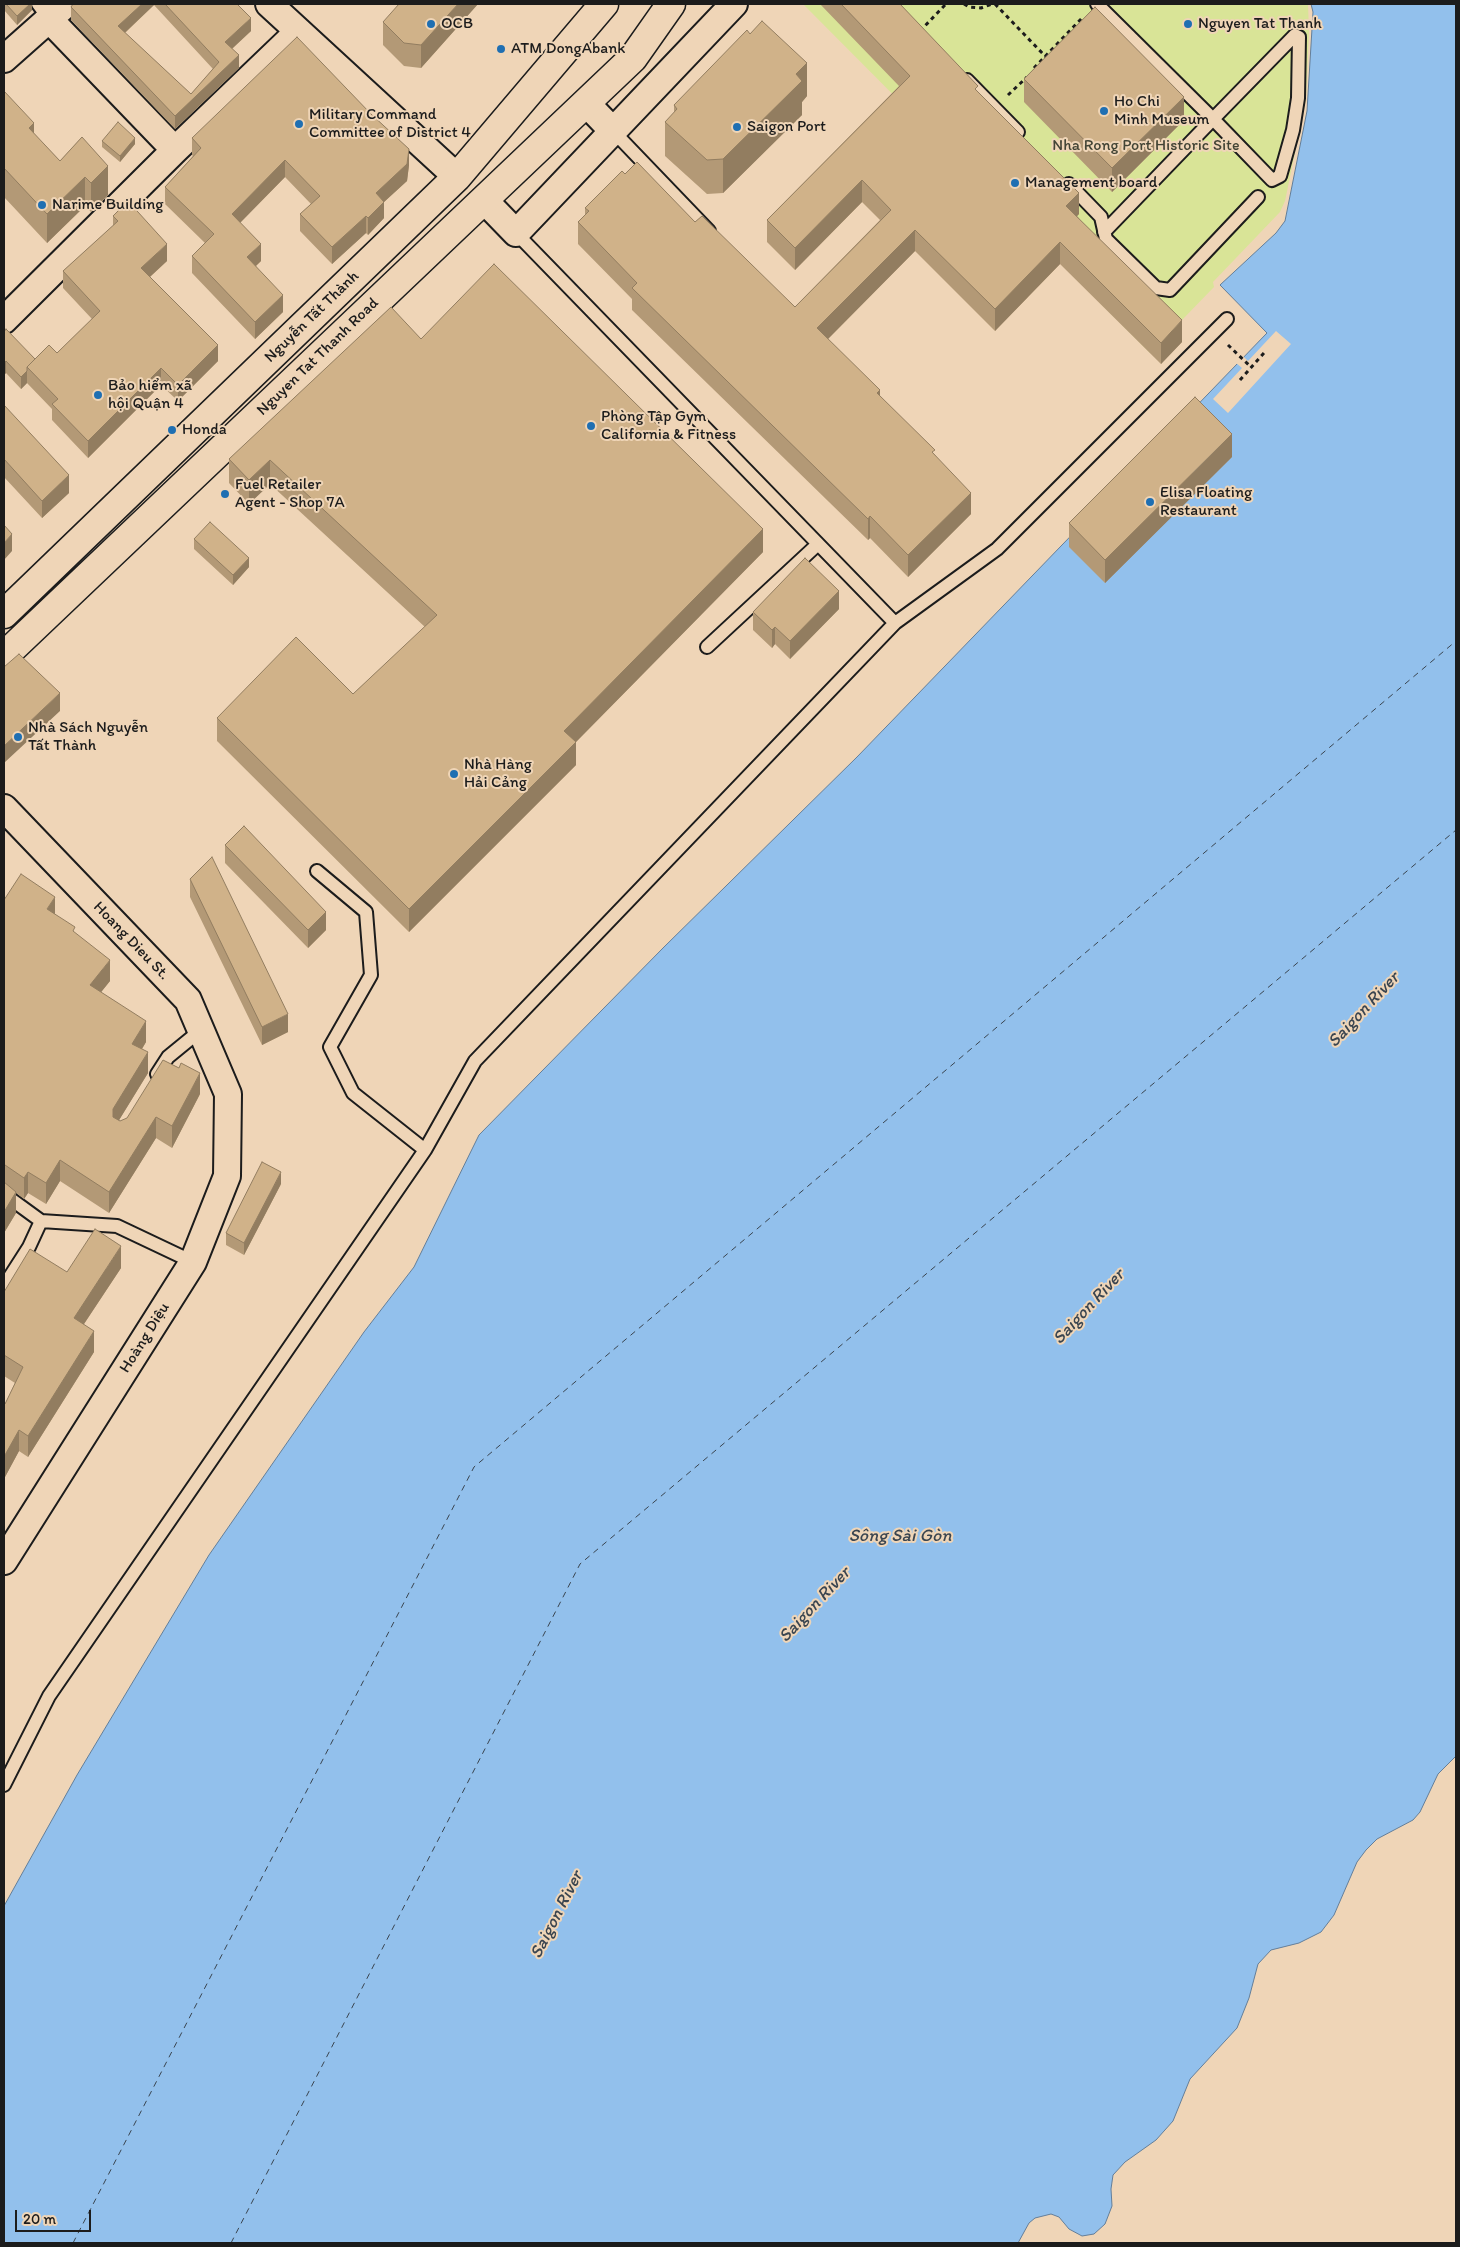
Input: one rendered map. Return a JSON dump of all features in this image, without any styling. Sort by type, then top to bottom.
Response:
[{"type":"main road","name":"Nguyễn Tất Thành","points":[[4,614],[457,177],[604,4]]},
{"type":"main road","name":"Nguyen Tat Thanh Road","points":[[4,656],[633,58],[671,4]]},
{"type":"street","points":[[270,4],[298,32],[457,177]]},
{"type":"street","points":[[484,200],[516,233],[734,4]]},
{"type":"street","points":[[4,58],[51,9],[175,150]]},
{"type":"street","points":[[4,320],[175,150],[298,32]]},
{"type":"street","points":[[586,103],[614,132]]},
{"type":"street","name":"Hoang Dieu St.","points":[[4,808],[188,1000],[228,1094],[226,1176],[193,1262]]},
{"type":"street","name":"Hoàng Diệu","points":[[7,1550],[193,1262]]},
{"type":"lane","points":[[1093,7],[1212,120],[1272,180],[1280,178],[1293,130],[1298,98],[1298,35],[1212,120],[1104,232]]},
{"type":"lane","points":[[961,74],[1028,143]]},
{"type":"lane","points":[[614,132],[718,240]]},
{"type":"lane","points":[[1062,176],[1101,217],[1106,239],[1156,288],[1170,290],[1258,197]]},
{"type":"lane","points":[[516,233],[895,623]]},
{"type":"lane","points":[[4,1785],[48,1696],[425,1150],[475,1061],[895,623],[997,549],[1227,319]]},
{"type":"lane","points":[[707,646],[818,544]]},
{"type":"lane","points":[[317,871],[366,912],[371,975],[330,1047],[353,1093],[425,1150]]},
{"type":"lane","points":[[149,1088],[168,1057],[201,1030]]},
{"type":"lane","points":[[4,1194],[41,1221],[117,1226],[193,1262]]},
{"type":"lane","points":[[4,1286],[30,1246],[41,1221]]},
{"type":"path","points":[[919,32],[946,4]]},
{"type":"path","points":[[964,4],[969,7],[981,8],[993,4],[1046,56]]},
{"type":"path","points":[[995,109],[1093,7]]},
{"type":"path","points":[[1235,352],[1251,367]]},
{"type":"path","points":[[1240,380],[1264,353]]},
{"type":"green space","name":"Nha Rong Port Historic Site","points":[[803,4],[1308,4],[1309,32],[1306,99],[1285,201],[1280,212],[1213,282],[1214,287],[1150,353]]},
{"type":"water","name":"Sông Sài Gòn","points":[[1311,4],[1456,4],[1456,1756],[1438,1774],[1420,1812],[1413,1820],[1377,1839],[1366,1850],[1357,1862],[1334,1915],[1321,1932],[1299,1943],[1271,1950],[1258,1964],[1249,1998],[1237,2028],[1190,2079],[1173,2121],[1156,2140],[1125,2162],[1113,2175],[1111,2189],[1112,2206],[1105,2224],[1094,2234],[1082,2236],[1069,2229],[1059,2217],[1051,2214],[1035,2218],[1029,2223],[1018,2243],[4,2243],[4,1906],[77,1775],[209,1555],[364,1332],[414,1267],[479,1135],[663,948],[857,757],[1267,333],[1220,285],[1276,233],[1285,221],[1307,111],[1313,12]]},
{"type":"pier","points":[[1276,331],[1291,344],[1228,413],[1213,399],[1242,368],[1235,362],[1242,355],[1248,361]]},
{"type":"building","points":[[6,4],[30,4],[17,16]]},
{"type":"building","points":[[73,4],[142,4],[118,26],[191,94],[219,62],[165,4],[237,4],[251,18],[225,42],[239,55],[175,116],[71,7]]},
{"type":"building","points":[[399,4],[458,4],[421,45],[404,43],[383,22]]},
{"type":"building","points":[[841,4],[900,4],[978,86],[975,89],[1079,193],[1066,206],[1182,320],[1161,343],[1060,242],[995,309],[915,230],[817,328],[880,390],[877,393],[935,450],[932,452],[971,493],[908,555],[870,516],[868,519],[632,288],[637,283],[578,222],[589,211],[585,208],[622,171],[625,174],[637,162],[695,222],[702,216],[795,307],[891,210],[862,180],[795,248],[767,220],[910,76]]},
{"type":"building","name":"Ho Chi Minh Museum","points":[[1095,7],[1184,97],[1112,168],[1024,79]]},
{"type":"building","points":[[762,21],[807,63],[796,74],[802,81],[723,159],[707,160],[665,122],[677,109],[674,105],[747,30],[750,34]]},
{"type":"building","points":[[297,37],[371,114],[409,149],[407,164],[376,193],[384,202],[368,218],[366,216],[332,247],[300,214],[320,196],[285,160],[232,214],[261,244],[247,257],[283,295],[255,322],[192,256],[214,234],[165,187],[201,148],[192,138]]},
{"type":"building","points":[[4,91],[34,123],[29,128],[60,161],[82,137],[108,166],[91,183],[85,177],[47,214],[4,168]]},
{"type":"building","points":[[118,122],[135,138],[120,156],[102,141]]},
{"type":"building","points":[[128,201],[167,244],[141,268],[218,345],[178,385],[161,368],[88,441],[52,404],[58,399],[27,367],[49,345],[57,353],[100,311],[63,271],[118,221],[113,216]]},
{"type":"building","points":[[494,264],[763,529],[564,731],[576,742],[409,909],[217,718],[296,637],[353,694],[437,615],[270,460],[249,480],[229,459],[391,307],[421,339]]},
{"type":"building","points":[[6,329],[35,359],[21,377],[6,361],[4,363],[4,332]]},
{"type":"building","name":"Elisa Floating Restaurant","points":[[1195,397],[1232,434],[1105,560],[1069,523]]},
{"type":"building","points":[[4,405],[69,475],[42,501],[4,459]]},
{"type":"building","points":[[210,522],[249,558],[233,575],[194,539]]},
{"type":"building","points":[[4,525],[12,534],[4,543]]},
{"type":"building","points":[[805,558],[839,591],[790,641],[775,627],[772,630],[753,612]]},
{"type":"building","name":"Nhà Sách Nguyễn Tất Thành","points":[[19,654],[60,693],[4,746],[4,667]]},
{"type":"building","points":[[244,826],[326,912],[308,930],[225,845]]},
{"type":"building","points":[[212,857],[288,1014],[262,1027],[190,879]]},
{"type":"building","points":[[21,874],[55,897],[47,909],[75,927],[73,931],[110,960],[90,985],[146,1021],[132,1044],[148,1052],[113,1109],[113,1117],[120,1121],[127,1118],[163,1060],[179,1068],[181,1063],[200,1073],[172,1126],[156,1117],[109,1192],[60,1160],[46,1183],[28,1172],[24,1178],[4,1166],[4,900]]},
{"type":"building","points":[[262,1162],[281,1172],[244,1243],[226,1233]]},
{"type":"building","points":[[4,1182],[16,1192],[4,1212]]},
{"type":"building","points":[[95,1229],[121,1246],[74,1318],[94,1331],[28,1436],[19,1430],[4,1455],[4,1403],[23,1367],[4,1355],[4,1292],[30,1249],[67,1272]]},
{"type":"ferry route","points":[[73,2243],[474,1467],[1456,641]]},
{"type":"ferry route","points":[[231,2243],[580,1564],[1456,830]]},
{"type":"place","name":"OCB","points":[[431,24]]},
{"type":"place","name":"Nguyen Tat Thanh","points":[[1188,24]]},
{"type":"place","name":"ATM DongAbank","points":[[501,49]]},
{"type":"place","name":"Ho Chi Minh Museum","points":[[1104,111]]},
{"type":"place","name":"Military Command Committee of District 4","points":[[299,124]]},
{"type":"place","name":"Saigon Port","points":[[737,127]]},
{"type":"place","name":"Management board","points":[[1015,183]]},
{"type":"place","name":"Narime Building","points":[[42,205]]},
{"type":"place","name":"Bảo hiểm xã hội Quận 4","points":[[98,395]]},
{"type":"place","name":"Phòng Tập Gym California & Fitness","points":[[591,426]]},
{"type":"place","name":"Honda","points":[[172,430]]},
{"type":"place","name":"Fuel Retailer Agent - Shop 7A","points":[[225,494]]},
{"type":"place","name":"Elisa Floating Restaurant","points":[[1150,502]]},
{"type":"place","name":"Nhà Sách Nguyễn Tất Thành","points":[[18,737]]},
{"type":"place","name":"Nhà Hàng Hải Cảng","points":[[454,774]]},
{"type":"water label","name":"Saigon River","points":[[1364,1010]]},
{"type":"water label","name":"Saigon River","points":[[1089,1307]]},
{"type":"water label","name":"Saigon River","points":[[815,1605]]},
{"type":"water label","name":"Saigon River","points":[[557,1915]]}]
